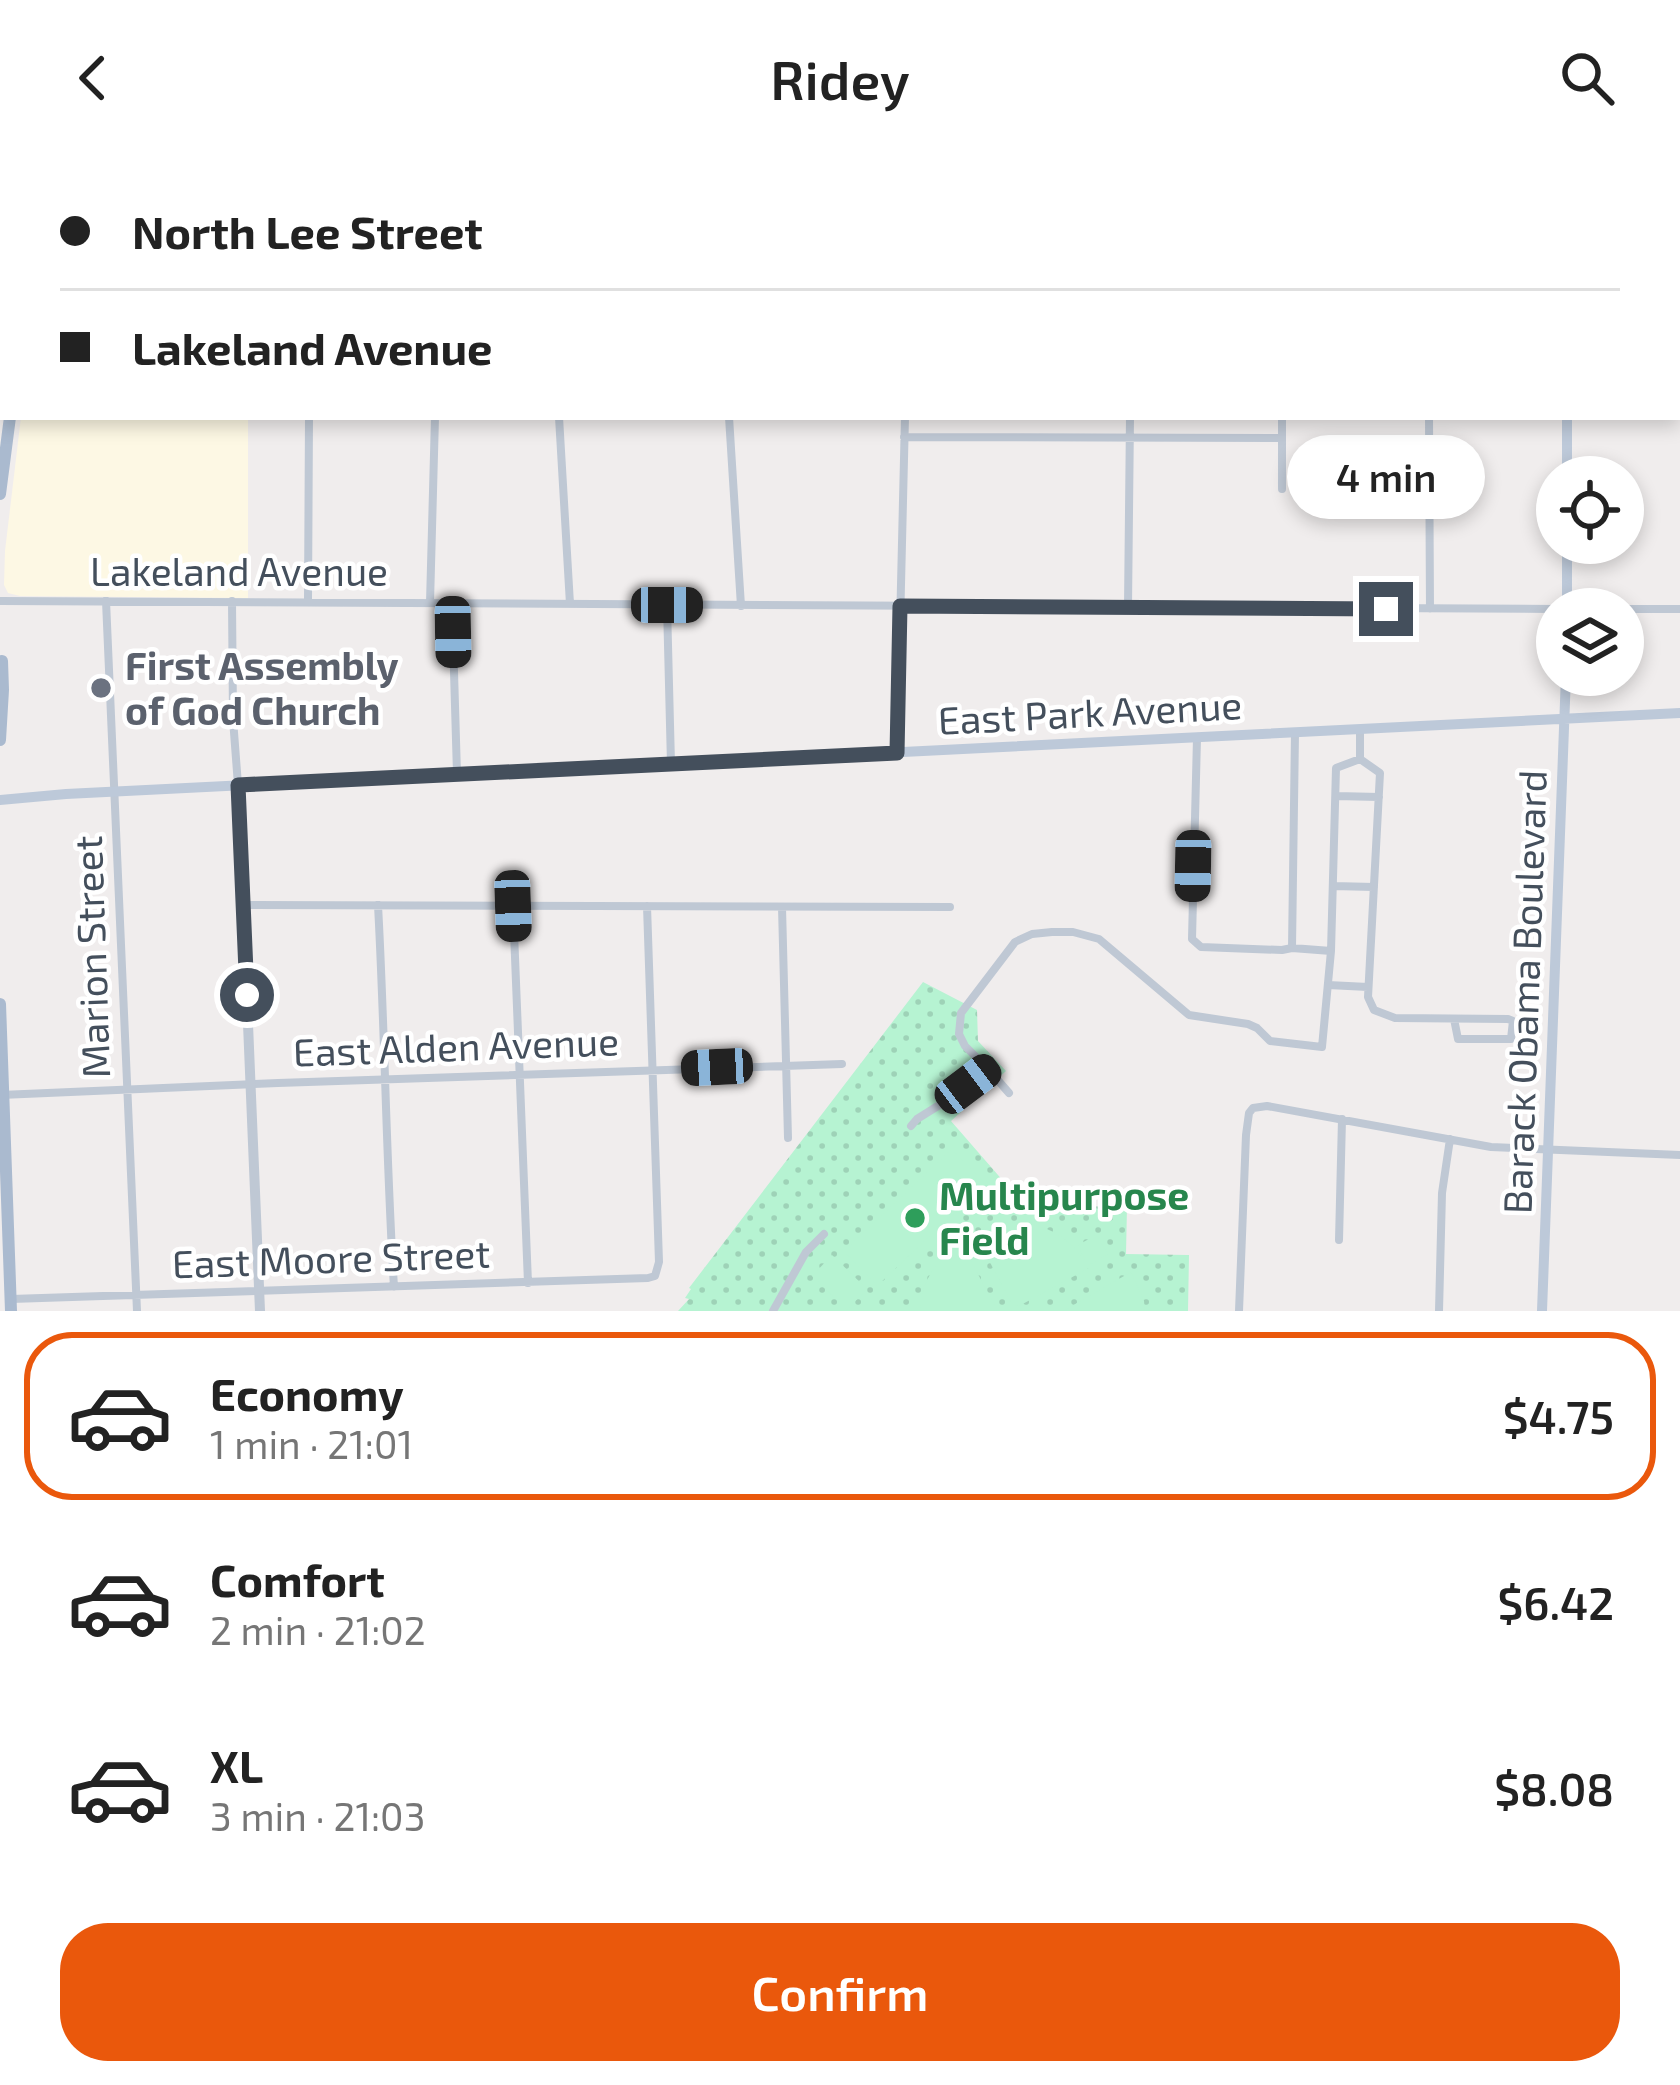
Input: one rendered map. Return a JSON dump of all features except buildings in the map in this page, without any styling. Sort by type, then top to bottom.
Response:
[{"type":"main road","points":[[0,494],[10,420]]},
{"type":"main road","points":[[1567,456],[1568,420]]},
{"type":"main road","points":[[0,649],[0,740]]},
{"type":"main road","name":"Barack Obama Boulevard","points":[[1543,1311],[1566,696]]},
{"type":"main road","name":"East Park Avenue","points":[[0,800],[1680,712]]},
{"type":"main road","points":[[0,1004],[7,1303]]},
{"type":"street","points":[[308,601],[309,420]]},
{"type":"street","points":[[430,603],[435,420]]},
{"type":"street","points":[[559,420],[570,604]]},
{"type":"street","points":[[729,420],[740,606]]},
{"type":"street","points":[[897,753],[905,420]]},
{"type":"street","points":[[1128,607],[1130,420]]},
{"type":"street","points":[[1282,420],[1282,489]]},
{"type":"street","points":[[1429,420],[1430,609]]},
{"type":"street","points":[[904,437],[1282,438]]},
{"type":"street","name":"Lakeland Avenue","points":[[0,601],[1536,609]]},
{"type":"street","name":"Marion Street","points":[[106,601],[137,1311]]},
{"type":"street","points":[[232,601],[233,719],[260,1311]]},
{"type":"street","points":[[452,603],[458,774]]},
{"type":"street","points":[[667,605],[670,764]]},
{"type":"street","points":[[1644,609],[1680,609]]},
{"type":"street","points":[[1360,730],[1360,759]]},
{"type":"street","points":[[1292,948],[1295,733]]},
{"type":"street","points":[[1197,738],[1192,939],[1201,947],[1331,951]]},
{"type":"street","points":[[1009,1093],[965,1046],[959,1034],[961,1013],[1015,942],[1032,934],[1073,932],[1100,940],[1189,1015],[1248,1024],[1270,1041],[1322,1046],[1331,951],[1336,767],[1360,759]]},
{"type":"street","points":[[1360,759],[1381,773],[1368,987],[1374,1010],[1395,1018],[1508,1019],[1513,1022],[1513,1036],[1458,1039],[1454,1019]]},
{"type":"street","points":[[1336,796],[1379,797]]},
{"type":"street","points":[[1334,886],[1374,887]]},
{"type":"street","points":[[243,905],[950,907]]},
{"type":"street","points":[[378,905],[394,1287]]},
{"type":"street","points":[[513,906],[528,1283]]},
{"type":"street","points":[[647,906],[653,1070]]},
{"type":"street","points":[[782,907],[788,1138]]},
{"type":"street","points":[[1328,985],[1368,987]]},
{"type":"street","name":"East Alden Avenue","points":[[2,1095],[842,1064]]},
{"type":"street","name":"East Moore Street","points":[[7,1303],[655,1276],[659,1268],[653,1070]]},
{"type":"street","points":[[911,1126],[988,1070]]},
{"type":"street","points":[[1239,1311],[1252,1108],[1342,1119],[1490,1147],[1680,1154]]},
{"type":"street","points":[[1339,1240],[1342,1119]]},
{"type":"street","points":[[1439,1311],[1442,1193],[1450,1139]]},
{"type":"street","points":[[773,1311],[806,1252],[824,1234]]},
{"type":"shaded area","points":[[21,420],[248,420],[248,598],[20,596],[8,593],[4,585]]},
{"type":"green space","points":[[923,982],[977,1010],[978,1041],[1006,1071],[951,1121],[1024,1205],[1127,1207],[1126,1254],[1189,1255],[1188,1311],[678,1311],[689,1299],[685,1298],[689,1288]]},
{"type":"green space","name":"Multipurpose Field","points":[[952,1149],[985,1184],[877,1286],[844,1251]]},
{"type":"green space","points":[[1026,1222],[1059,1236],[1085,1261],[1078,1245],[1096,1235],[1108,1254],[1019,1306],[1012,1304],[975,1234],[999,1223]]},
{"type":"green space","points":[[962,1244],[995,1311],[920,1311],[932,1272]]},
{"type":"green space","name":"Multipurpose Field","points":[[832,1255],[867,1289],[847,1310],[812,1276]]},
{"type":"green space","points":[[1131,1272],[1145,1311],[1063,1311]]},
{"type":"place","name":"First Assembly of God Church","points":[[101,688]]},
{"type":"place","name":"Multipurpose Field","points":[[915,1218]]},
{"type":"route","points":[[247,995],[238,785],[897,753],[900,606],[1386,609]]}]
